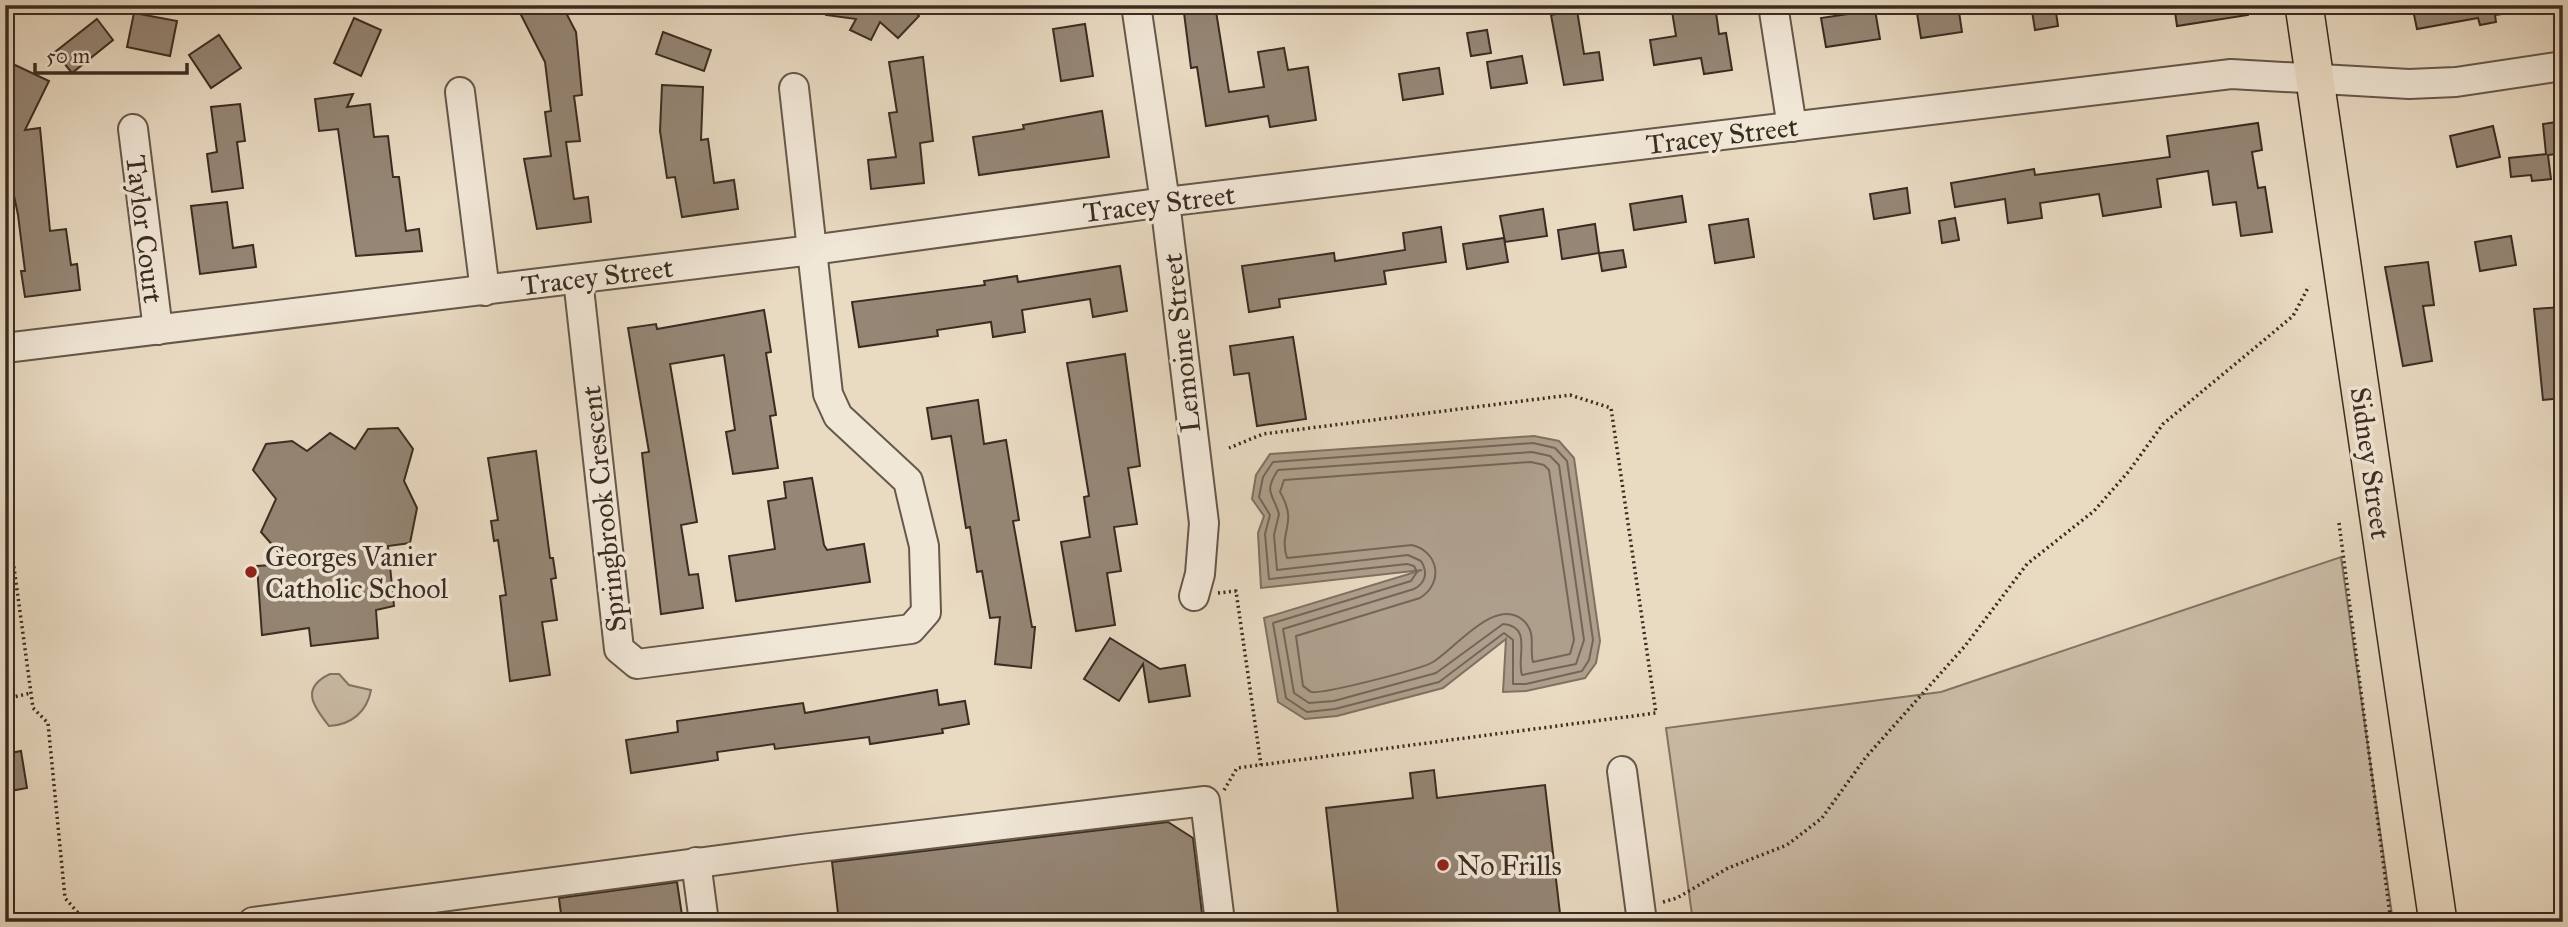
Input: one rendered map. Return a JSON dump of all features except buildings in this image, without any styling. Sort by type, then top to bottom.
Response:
[{"type":"main road","name":"Sidney Street","points":[[2304,5],[2438,922]]},
{"type":"street","name":"Lemoine Street","points":[[1136,5],[1166,202],[1204,523],[1200,574],[1194,597]]},
{"type":"street","points":[[1773,5],[1792,127]]},
{"type":"street","name":"Tracey Street","points":[[5,348],[812,250],[1166,202],[2231,74],[2363,83],[2445,83],[2563,66]]},
{"type":"street","name":"Springbrook Crescent","points":[[578,279],[619,649],[637,664],[911,629],[926,612],[924,546],[908,481],[838,416],[828,394],[794,88]]},
{"type":"street","points":[[460,92],[485,290]]},
{"type":"street","name":"Taylor Court","points":[[133,129],[158,330]]},
{"type":"street","points":[[1622,771],[1642,915]]},
{"type":"street","points":[[253,922],[696,862],[1205,801],[1220,922]]},
{"type":"street","points":[[696,862],[704,922]]},
{"type":"path","points":[[1642,915],[1728,868],[1787,845],[1822,818],[1866,757],[1965,646],[2027,564],[2094,512],[2163,424],[2293,316],[2308,286]]},
{"type":"path","points":[[1194,597],[1236,591],[1261,765],[1656,713],[1611,408],[1570,395],[1264,434],[1229,449]]},
{"type":"path","points":[[5,500],[33,708],[48,723],[65,898],[86,922]]},
{"type":"path","points":[[2339,523],[2391,922]]},
{"type":"path","points":[[5,699],[31,693]]},
{"type":"path","points":[[153,922],[190,917],[196,922]]},
{"type":"shaded area","points":[[2341,557],[2393,922],[1693,922],[1666,728],[1941,692]]},
{"type":"shaded area","points":[[330,674],[339,674],[349,685],[371,690],[366,705],[357,716],[344,723],[329,726],[314,704],[312,691],[321,679]]},
{"type":"water","points":[[1534,436],[1559,441],[1574,458],[1600,641],[1596,663],[1585,678],[1526,691],[1503,692],[1506,639],[1443,688],[1337,716],[1305,719],[1278,702],[1264,618],[1422,570],[1261,588],[1258,533],[1264,516],[1252,499],[1256,475],[1270,454]]},
{"type":"place","name":"Georges Vanier Catholic School","points":[[251,572]]},
{"type":"place","name":"No Frills","points":[[1443,865]]}]
